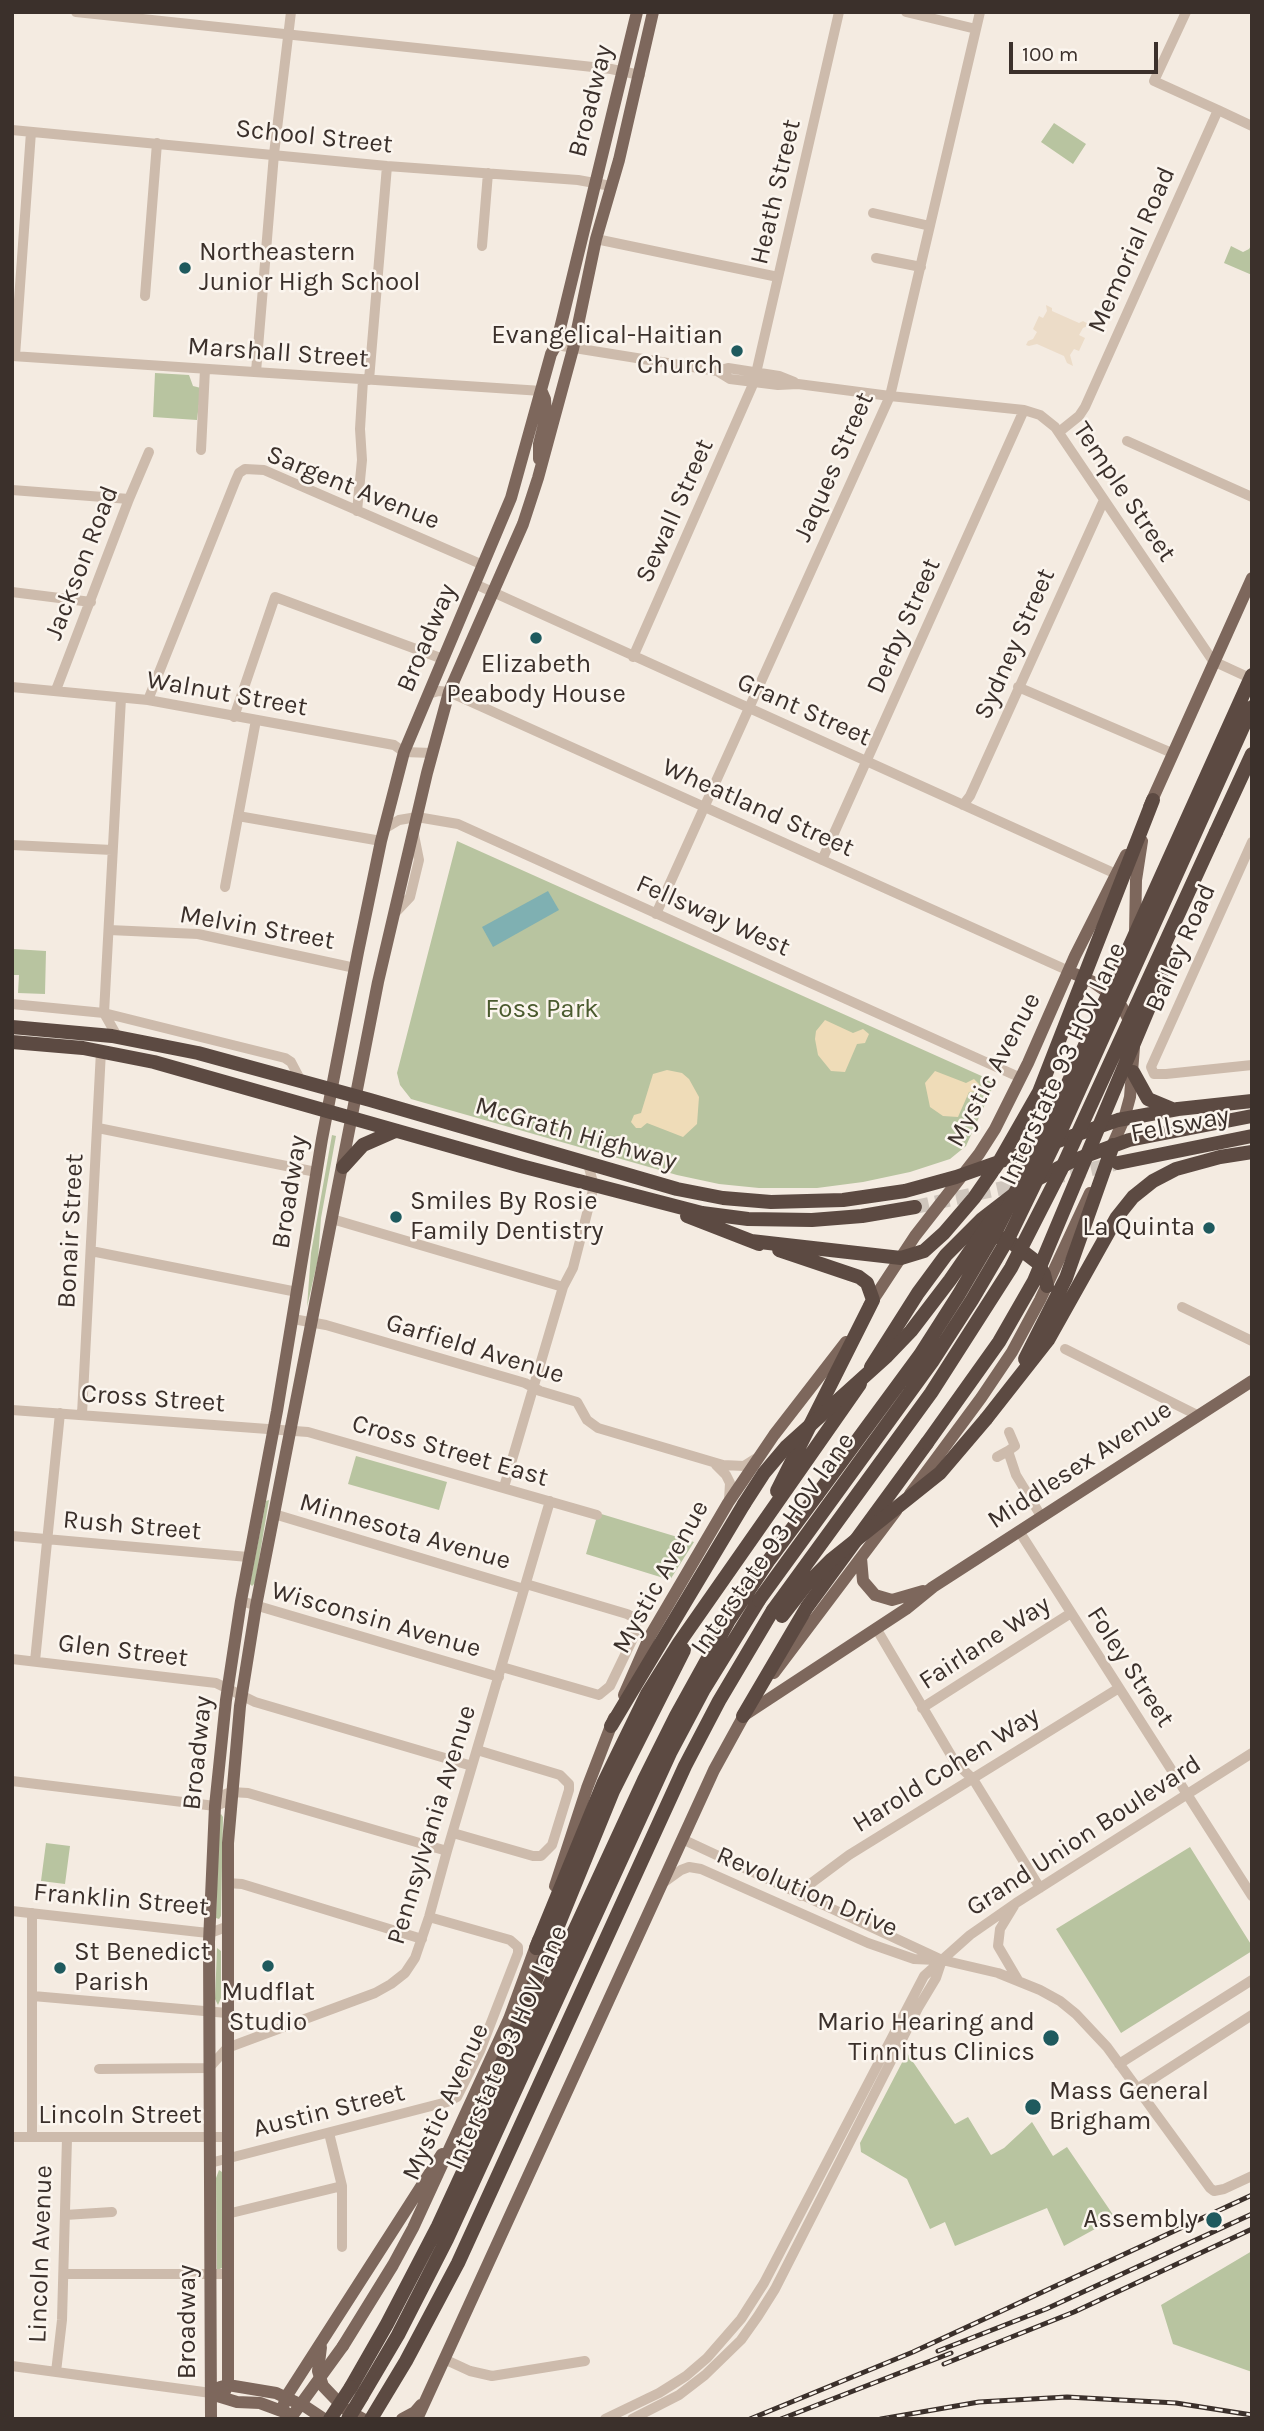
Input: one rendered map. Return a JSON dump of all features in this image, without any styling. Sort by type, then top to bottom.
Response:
[{"type":"highway","points":[[330,2419],[357,2392],[475,2149],[660,1748],[710,1652],[753,1597],[940,1325],[996,1231],[1029,1165],[1252,677]]},
{"type":"highway","name":"Interstate 93 HOV lane","points":[[348,2419],[357,2392],[415,2303],[447,2239],[670,1753],[753,1597],[932,1362],[1009,1237],[1062,1128],[1252,707]]},
{"type":"highway","points":[[371,2419],[425,2328],[457,2263],[701,1735],[737,1670],[931,1393],[1011,1268],[1060,1170],[1252,754]]},
{"type":"highway","points":[[751,1241],[901,1258],[918,1254],[934,1244],[968,1205],[999,1162],[1039,1092],[1153,800]]},
{"type":"highway","points":[[743,1716],[807,1607],[999,1342],[1034,1281],[1158,986],[1178,913]]},
{"type":"highway","name":"McGrath Highway","points":[[12,1027],[117,1036],[198,1053],[688,1192],[771,1202],[862,1198],[905,1191],[1124,1119]]},
{"type":"highway","name":"McGrath Highway","points":[[12,1042],[101,1051],[169,1066],[594,1186],[716,1216],[798,1221],[851,1217],[915,1207]]},
{"type":"highway","points":[[1133,1072],[1148,1098],[1173,1110]]},
{"type":"highway","name":"Fellsway","points":[[1124,1119],[1251,1101]]},
{"type":"highway","points":[[536,1948],[604,1782],[634,1718],[661,1671],[841,1413],[918,1293],[964,1237],[1026,1185],[1072,1161],[1112,1145],[1154,1133],[1252,1116]]},
{"type":"highway","points":[[343,1167],[363,1144],[396,1131]]},
{"type":"highway","name":"Fellsway","points":[[1118,1163],[1252,1136]]},
{"type":"highway","points":[[986,1419],[1023,1363],[1059,1295],[1081,1240],[1112,1145]]},
{"type":"highway","points":[[777,1613],[831,1560],[940,1473],[1048,1340],[1116,1217],[1133,1197],[1153,1181],[1176,1169],[1220,1157],[1252,1152]]},
{"type":"highway","points":[[611,1726],[764,1473],[786,1447],[887,1356],[916,1325],[1029,1165]]},
{"type":"highway","points":[[664,1205],[751,1241],[859,1277],[870,1288],[873,1300],[755,1536]]},
{"type":"highway","points":[[964,1237],[981,1232],[1012,1243],[1038,1264],[1047,1286]]},
{"type":"highway","points":[[421,2259],[613,1791],[714,1594]]},
{"type":"main road","name":"Broadway","points":[[218,2391],[210,2274],[210,1933],[215,1802],[228,1689],[248,1558],[274,1428],[327,1112],[383,835],[404,752],[511,498],[551,354],[556,345],[637,12]]},
{"type":"main road","name":"Broadway","points":[[211,2419],[218,2391],[227,2274],[226,1927],[231,1796],[241,1696],[256,1606],[378,982],[432,753],[449,692],[523,524],[541,468],[573,349],[596,239],[640,75],[653,12]]},
{"type":"main road","points":[[541,468],[539,444],[547,407],[542,391]]},
{"type":"main road","name":"Mystic Avenue","points":[[287,2415],[343,2346],[403,2247],[461,2125],[509,2019],[536,1948],[577,1817],[611,1726],[650,1636],[728,1503],[760,1456],[835,1359],[915,1236],[987,1142],[1021,1078],[1069,971],[1153,800],[1252,578]]},
{"type":"main road","points":[[458,626],[475,633]]},
{"type":"main road","name":"Mystic Avenue","points":[[417,2419],[660,1886],[714,1770],[743,1716],[997,1375],[1047,1286],[1124,1119],[1133,1072],[1136,880],[1140,850],[1153,800]]},
{"type":"main road","points":[[1069,971],[1102,988],[1116,1000],[1134,1032]]},
{"type":"main road","name":"Middlesex Avenue","points":[[743,1716],[906,1609],[933,1587],[1252,1381]]},
{"type":"main road","name":"Middlesex Avenue","points":[[861,1558],[863,1581],[875,1595],[883,1599],[903,1598],[933,1587]]},
{"type":"main road","points":[[287,2415],[283,2407],[286,2397],[461,2125]]},
{"type":"main road","points":[[324,2336],[318,2360],[323,2386],[345,2409],[363,2419]]},
{"type":"main road","points":[[218,2391],[276,2393],[324,2419]]},
{"type":"main road","points":[[218,2391],[237,2402],[260,2403],[297,2419]]},
{"type":"main road","points":[[402,2419],[415,2412],[429,2395]]},
{"type":"street","points":[[76,12],[335,38],[640,75]]},
{"type":"street","points":[[256,372],[274,153],[291,12]]},
{"type":"street","name":"Heath Street","points":[[755,377],[839,12]]},
{"type":"street","points":[[906,12],[976,29]]},
{"type":"street","name":"Jaques Street","points":[[656,914],[890,396],[980,12]]},
{"type":"street","points":[[1186,12],[1154,81],[1252,126]]},
{"type":"street","name":"Memorial Road","points":[[1059,432],[1079,416],[1085,407],[1218,110]]},
{"type":"street","name":"School Street","points":[[12,130],[274,153],[387,166],[594,182],[611,186]]},
{"type":"street","points":[[14,356],[31,132]]},
{"type":"street","points":[[145,296],[157,143]]},
{"type":"street","points":[[357,511],[362,460],[360,429],[387,166]]},
{"type":"street","points":[[482,246],[488,173]]},
{"type":"street","points":[[873,213],[930,226]]},
{"type":"street","points":[[596,239],[778,277]]},
{"type":"street","points":[[876,258],[920,267]]},
{"type":"street","name":"Temple Street","points":[[556,345],[717,371],[728,368],[755,377],[779,376],[798,384],[1024,410],[1045,417],[1059,432],[1213,661]]},
{"type":"street","name":"Marshall Street","points":[[14,356],[542,391]]},
{"type":"street","points":[[201,450],[205,369]]},
{"type":"street","name":"Sewall Street","points":[[633,657],[755,377]]},
{"type":"street","name":"Derby Street","points":[[822,860],[1024,410]]},
{"type":"street","points":[[1127,441],[1252,497]]},
{"type":"street","name":"Jackson Road","points":[[56,690],[149,452]]},
{"type":"street","name":"Sargent Avenue","points":[[148,700],[239,473],[245,468],[264,470],[483,565]]},
{"type":"street","points":[[12,490],[129,499]]},
{"type":"street","name":"Sydney Street","points":[[964,805],[971,796],[1104,500]]},
{"type":"street","name":"Grant Street","points":[[475,584],[1116,874]]},
{"type":"street","points":[[12,592],[91,602]]},
{"type":"street","points":[[234,717],[275,597],[443,659]]},
{"type":"street","points":[[1213,661],[1252,677]]},
{"type":"street","name":"Walnut Street","points":[[12,687],[148,700],[394,745],[404,752],[432,753]]},
{"type":"street","points":[[1018,687],[1172,754]]},
{"type":"street","name":"Wheatland Street","points":[[428,694],[449,692],[1069,971]]},
{"type":"street","points":[[117,1036],[104,1013],[121,698]]},
{"type":"street","points":[[225,887],[256,720]]},
{"type":"street","points":[[238,816],[383,835]]},
{"type":"street","name":"Fellsway West","points":[[383,835],[399,820],[417,817],[458,824],[1021,1078]]},
{"type":"street","name":"Bailey Road","points":[[1252,842],[1153,1061],[1153,1072],[1166,1074],[1252,1065]]},
{"type":"street","points":[[12,845],[112,850]]},
{"type":"street","name":"Melvin Street","points":[[109,930],[198,934],[355,968]]},
{"type":"street","points":[[12,1004],[104,1013],[287,1059],[301,1081]]},
{"type":"street","name":"Bonair Street","points":[[82,1414],[101,1051]]},
{"type":"street","points":[[1251,1089],[1251,1101]]},
{"type":"street","points":[[97,1128],[317,1172]]},
{"type":"street","points":[[504,1487],[563,1287],[573,1268],[594,1186],[587,1164]]},
{"type":"street","points":[[332,1219],[563,1287]]},
{"type":"street","points":[[91,1251],[297,1292]]},
{"type":"street","points":[[1182,1307],[1252,1340]]},
{"type":"street","name":"Garfield Avenue","points":[[293,1319],[577,1402],[591,1425],[713,1462],[744,1466],[760,1456]]},
{"type":"street","points":[[1065,1349],[1199,1416]]},
{"type":"street","name":"Cross Street","points":[[12,1410],[290,1429]]},
{"type":"street","points":[[35,1661],[60,1413]]},
{"type":"street","name":"Cross Street East","points":[[290,1429],[597,1515]]},
{"type":"street","points":[[998,1457],[1016,1446],[1009,1432]]},
{"type":"street","points":[[1007,1451],[1016,1475],[1041,1516]]},
{"type":"street","points":[[713,1462],[730,1483],[728,1503]]},
{"type":"street","name":"Pennsylvania Avenue","points":[[227,2048],[375,1993],[405,1973],[415,1958],[550,1502]]},
{"type":"street","name":"Minnesota Avenue","points":[[274,1514],[633,1617],[637,1630],[623,1658]]},
{"type":"street","name":"Foley Street","points":[[1019,1531],[1252,1896]]},
{"type":"street","name":"Rush Street","points":[[12,1536],[248,1558]]},
{"type":"street","name":"Wisconsin Avenue","points":[[241,1601],[500,1672],[599,1695],[610,1686],[623,1658]]},
{"type":"street","name":"Fairlane Way","points":[[922,1708],[1071,1613]]},
{"type":"street","points":[[876,1628],[955,1762],[973,1779],[1040,1888]]},
{"type":"street","name":"Glen Street","points":[[12,1659],[216,1683],[255,1702],[472,1766]]},
{"type":"street","name":"Harold Cohen Way","points":[[801,1896],[806,1887],[849,1855],[1119,1688]]},
{"type":"street","points":[[453,1833],[541,1856],[552,1845],[569,1790],[566,1779],[560,1775],[477,1750]]},
{"type":"street","name":"Grand Union Boulevard","points":[[606,2419],[659,2393],[686,2376],[731,2333],[751,2306],[924,1976],[981,1927],[1016,1903],[1252,1753]]},
{"type":"street","points":[[12,1781],[215,1802],[231,1796],[253,1794],[447,1851]]},
{"type":"street","name":"Revolution Drive","points":[[682,1839],[942,1960],[1018,1980],[1060,2001],[1093,2031],[1210,2188],[1214,2191],[1224,2189],[1252,2176]]},
{"type":"street","name":"Revolution Drive","points":[[660,1886],[681,1870],[689,1867],[701,1868],[868,1943],[914,1959],[942,1960]]},
{"type":"street","points":[[227,1883],[242,1884],[422,1939]]},
{"type":"street","points":[[1016,1903],[1000,1929],[998,1946],[1018,1980]]},
{"type":"street","name":"Franklin Street","points":[[12,1911],[210,1933],[226,1927]]},
{"type":"street","points":[[32,1913],[32,2136]]},
{"type":"street","name":"Austin Street","points":[[209,2163],[447,2102],[457,2096],[480,2051],[518,1947],[510,1940],[429,1917]]},
{"type":"street","name":"Grand Union Boulevard","points":[[632,2419],[693,2385],[717,2365],[741,2340],[771,2296],[936,1978],[942,1960]]},
{"type":"street","points":[[1119,2064],[1252,1980]]},
{"type":"street","points":[[33,1996],[227,2013]]},
{"type":"street","points":[[1137,2089],[1252,2015]]},
{"type":"street","points":[[99,2069],[209,2068],[227,2048]]},
{"type":"street","points":[[329,2133],[342,2186],[342,2247]]},
{"type":"street","name":"Lincoln Street","points":[[12,2137],[227,2137]]},
{"type":"street","name":"Lincoln Avenue","points":[[56,2372],[62,2320],[67,2138]]},
{"type":"street","points":[[227,2214],[342,2186]]},
{"type":"street","points":[[65,2215],[112,2212]]},
{"type":"street","points":[[64,2274],[227,2274]]},
{"type":"street","points":[[444,2359],[470,2371],[492,2376],[585,2361]]},
{"type":"street","points":[[12,2365],[218,2391]]},
{"type":"street","points":[[686,2376],[693,2385]]},
{"type":"green space","points":[[1054,123],[1086,144],[1073,164],[1041,142]]},
{"type":"green space","points":[[1252,244],[1252,275],[1224,263],[1231,246],[1243,252]]},
{"type":"green space","points":[[155,373],[189,375],[193,386],[201,388],[197,420],[153,417]]},
{"type":"green space","name":"Foss Park","points":[[457,841],[995,1082],[966,1146],[950,1159],[910,1172],[863,1182],[817,1188],[759,1188],[719,1184],[677,1175],[411,1099],[400,1085],[397,1073]]},
{"type":"green space","points":[[14,949],[46,951],[45,994],[18,993],[19,975],[13,975]]},
{"type":"green space","points":[[332,1135],[336,1136],[321,1218],[318,1259],[307,1307],[311,1253]]},
{"type":"green space","points":[[356,1456],[447,1482],[439,1510],[348,1484]]},
{"type":"green space","points":[[269,1500],[255,1583],[252,1586],[250,1584],[266,1501]]},
{"type":"green space","points":[[598,1513],[694,1542],[670,1580],[586,1554]]},
{"type":"green space","points":[[221,1814],[223,1817],[219,1919],[216,1918]]},
{"type":"green space","points":[[46,1843],[70,1846],[65,1884],[41,1881]]},
{"type":"green space","points":[[1190,1847],[1252,1946],[1252,1951],[1121,2033],[1056,1929]]},
{"type":"green space","points":[[217,1948],[221,1951],[221,1998],[218,2005],[215,1999]]},
{"type":"green space","points":[[907,2053],[955,2124],[968,2117],[991,2155],[1004,2148],[1032,2122],[1053,2156],[1067,2147],[1120,2225],[1095,2229],[1064,2246],[1047,2208],[955,2246],[945,2222],[930,2229],[907,2179],[861,2152],[860,2143]]},
{"type":"green space","points":[[219,2170],[222,2172],[222,2268],[217,2270],[216,2178]]},
{"type":"green space","points":[[1252,2251],[1252,2372],[1173,2344],[1161,2305]]},
{"type":"sand","points":[[825,1020],[853,1033],[863,1029],[869,1034],[865,1043],[857,1044],[845,1072],[831,1071],[818,1055],[816,1031]]},
{"type":"sand","points":[[667,1070],[682,1073],[689,1079],[699,1097],[697,1124],[683,1137],[647,1123],[636,1128],[631,1122],[634,1115],[641,1113],[653,1074]]},
{"type":"sand","points":[[935,1071],[966,1083],[974,1079],[979,1084],[978,1091],[969,1092],[958,1117],[943,1116],[930,1107],[925,1083]]},
{"type":"shaded area","points":[[1046,305],[1052,308],[1052,311],[1090,325],[1083,328],[1079,335],[1085,338],[1079,351],[1074,349],[1070,355],[1073,366],[1067,363],[1064,356],[1037,344],[1026,345],[1037,332],[1033,329],[1039,316],[1043,318],[1047,311]]},
{"type":"water","points":[[548,891],[559,910],[493,947],[482,927]]},
{"type":"tunnel","points":[[1050,1178],[1115,1164]]},
{"type":"tunnel","points":[[915,1207],[1026,1183]]},
{"type":"railway","points":[[750,2419],[913,2352],[1252,2195]]},
{"type":"railway","points":[[938,2351],[1046,2309],[1252,2214]]},
{"type":"railway","points":[[944,2364],[1074,2312],[1252,2229]]},
{"type":"railway","points":[[781,2419],[951,2353]]},
{"type":"railway","points":[[881,2419],[979,2402],[1067,2397],[1176,2403],[1252,2415]]},
{"type":"place","name":"Northeastern Junior High School","points":[[185,268]]},
{"type":"place","name":"Evangelical-Haitian Church","points":[[737,351]]},
{"type":"place","name":"Elizabeth Peabody House","points":[[536,638]]},
{"type":"place","name":"Smiles By Rosie Family Dentistry","points":[[396,1217]]},
{"type":"place","name":"La Quinta","points":[[1209,1228]]},
{"type":"place","name":"Mudflat Studio","points":[[268,1966]]},
{"type":"place","name":"St Benedict Parish","points":[[60,1968]]},
{"type":"place","name":"Mario Hearing and Tinnitus Clinics","points":[[1051,2038]]},
{"type":"place","name":"Mass General Brigham","points":[[1033,2107]]},
{"type":"place","name":"Assembly","points":[[1214,2220]]}]
